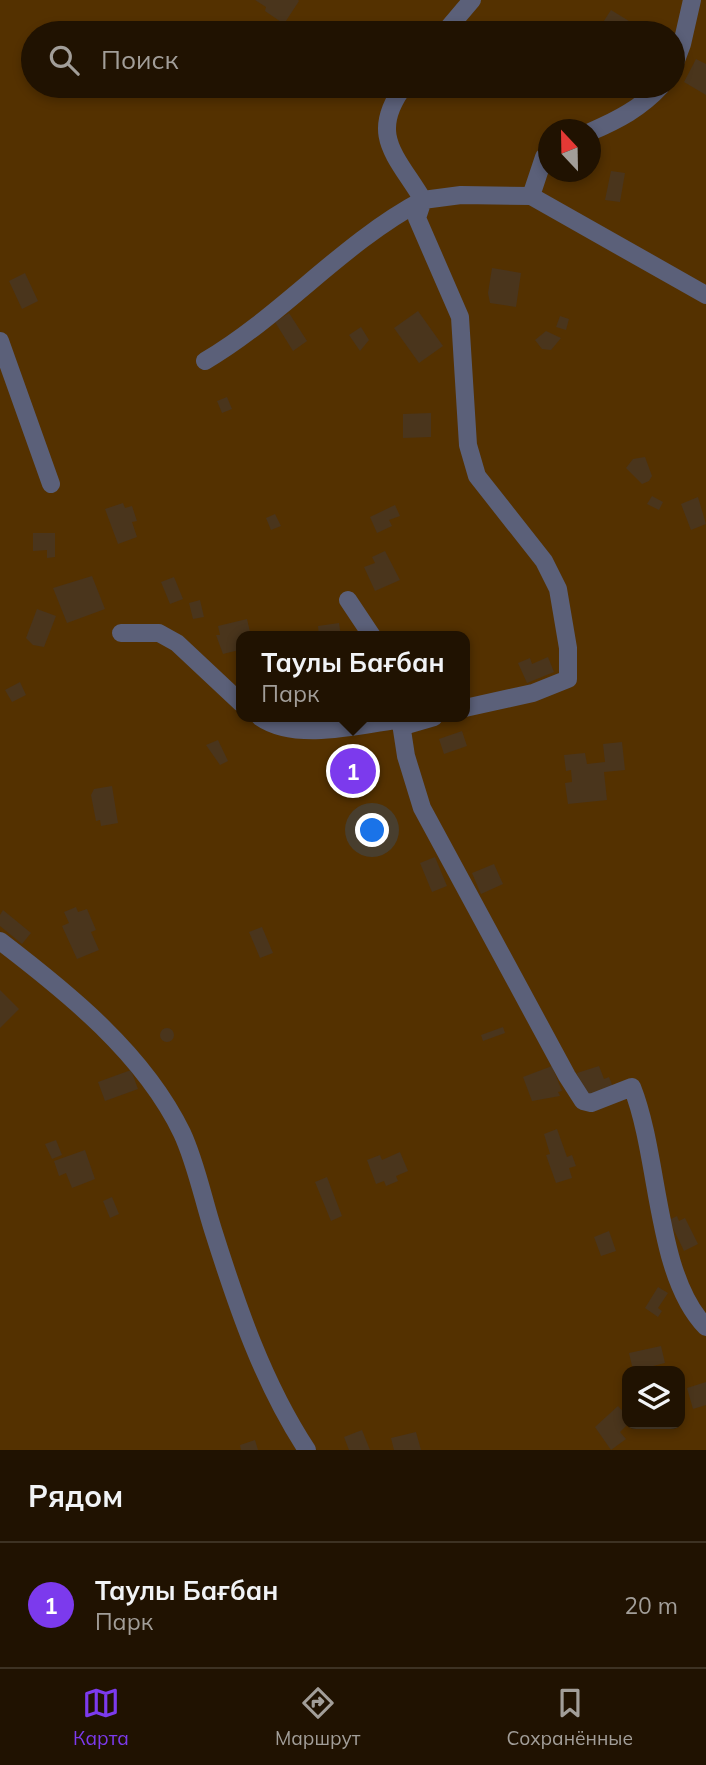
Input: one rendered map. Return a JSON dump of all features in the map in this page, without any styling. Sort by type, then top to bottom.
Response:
[{"type":"street","points":[[454,21],[472,0]]},
{"type":"street","points":[[685,31],[692,0]]},
{"type":"street","points":[[395,98],[389,106],[384,126],[390,144],[423,200],[417,218],[460,317],[468,445],[477,476],[544,561],[558,589],[568,648],[568,679],[533,693],[470,707]]},
{"type":"street","points":[[601,128],[621,120],[650,98]]},
{"type":"street","points":[[531,196],[538,175]]},
{"type":"street","points":[[205,361],[234,344],[301,291],[349,248],[397,214],[423,200],[461,195],[531,196],[706,295]]},
{"type":"street","points":[[0,341],[51,484]]},
{"type":"street","points":[[348,600],[369,631]]},
{"type":"street","points":[[121,633],[159,633],[177,643],[236,698]]},
{"type":"street","points":[[268,722],[274,726],[307,729],[380,722]]},
{"type":"street","points":[[401,722],[406,756],[422,808],[482,923],[576,1091],[583,1101],[591,1103],[632,1087],[643,1114],[674,1273],[697,1318],[706,1327]]},
{"type":"street","points":[[0,941],[84,1011],[142,1070],[182,1134],[234,1299],[283,1412],[307,1450]]},
{"type":"shaded area","points":[[0,0],[706,0],[706,1450],[0,1450]]},
{"type":"building","points":[[255,0],[299,1],[286,21],[280,21],[265,11],[266,7]]},
{"type":"building","points":[[611,10],[629,21],[604,21]]},
{"type":"building","points":[[696,59],[706,64],[706,95],[685,80]]},
{"type":"building","points":[[611,171],[625,173],[620,202],[605,200]]},
{"type":"building","points":[[492,268],[521,273],[516,307],[490,303],[488,293]]},
{"type":"building","points":[[25,273],[38,301],[22,309],[9,281]]},
{"type":"building","points":[[418,311],[443,346],[419,363],[394,328]]},
{"type":"building","points":[[289,313],[307,341],[293,351],[275,322]]},
{"type":"building","points":[[560,316],[569,319],[566,330],[556,327]]},
{"type":"building","points":[[361,327],[369,340],[360,351],[349,335]]},
{"type":"building","points":[[546,331],[561,338],[551,350],[542,349],[535,340]]},
{"type":"building","points":[[227,397],[232,409],[222,413],[217,401]]},
{"type":"building","points":[[431,413],[431,437],[403,438],[403,414]]},
{"type":"building","points":[[645,457],[652,476],[642,484],[626,468],[633,459]]},
{"type":"building","points":[[652,496],[663,502],[659,510],[647,504]]},
{"type":"building","points":[[698,497],[706,524],[691,530],[681,504]]},
{"type":"building","points":[[123,503],[125,508],[132,506],[137,521],[132,522],[137,537],[118,544],[105,509]]},
{"type":"building","points":[[395,505],[400,516],[389,520],[392,526],[377,533],[370,517]]},
{"type":"building","points":[[275,514],[281,526],[271,530],[266,518]]},
{"type":"building","points":[[33,533],[55,533],[55,557],[47,558],[47,550],[33,551]]},
{"type":"building","points":[[385,551],[400,580],[375,591],[364,567],[375,563],[372,557]]},
{"type":"building","points":[[92,576],[105,609],[67,623],[53,588]]},
{"type":"building","points":[[174,577],[183,599],[170,604],[161,582]]},
{"type":"building","points":[[200,600],[204,617],[193,619],[189,603]]},
{"type":"building","points":[[37,609],[56,616],[44,647],[33,645],[26,638]]},
{"type":"building","points":[[247,619],[250,631],[236,631],[236,651],[223,654],[216,635],[220,635],[218,626]]},
{"type":"building","points":[[339,623],[340,631],[318,631],[318,626]]},
{"type":"building","points":[[548,657],[554,672],[527,683],[518,663],[530,658],[532,664]]},
{"type":"building","points":[[20,682],[26,695],[12,702],[5,690]]},
{"type":"building","points":[[462,731],[467,746],[444,754],[439,739]]},
{"type":"building","points":[[218,740],[228,761],[220,765],[206,745]]},
{"type":"building","points":[[622,742],[625,770],[604,772],[607,800],[568,804],[565,783],[572,782],[571,770],[566,771],[564,755],[585,753],[587,764],[605,762],[603,744]]},
{"type":"building","points":[[112,786],[118,823],[101,826],[100,820],[96,821],[91,795],[94,789]]},
{"type":"building","points":[[435,857],[447,886],[432,892],[420,863]]},
{"type":"building","points":[[494,864],[503,884],[481,894],[472,873]]},
{"type":"building","points":[[76,907],[78,912],[87,909],[96,930],[91,932],[99,950],[77,959],[62,926],[69,923],[64,912]]},
{"type":"building","points":[[3,910],[31,933],[22,944],[0,926]]},
{"type":"building","points":[[262,927],[273,953],[260,958],[249,932]]},
{"type":"building","points":[[0,990],[19,1009],[0,1028]]},
{"type":"building","points":[[503,1027],[505,1033],[483,1041],[481,1035]]},
{"type":"building","points":[[164,1028],[170,1028],[174,1035],[170,1042],[164,1042],[160,1038],[160,1032]]},
{"type":"building","points":[[552,1066],[562,1091],[558,1092],[560,1096],[532,1101],[523,1077]]},
{"type":"building","points":[[599,1066],[604,1079],[609,1077],[613,1087],[585,1097],[577,1073]]},
{"type":"building","points":[[131,1070],[138,1089],[105,1101],[98,1082]]},
{"type":"building","points":[[557,1129],[567,1157],[572,1155],[576,1166],[569,1168],[572,1178],[556,1183],[546,1155],[550,1154],[544,1134]]},
{"type":"building","points":[[56,1140],[62,1155],[52,1159],[45,1144]]},
{"type":"building","points":[[85,1150],[95,1179],[72,1188],[66,1173],[59,1176],[54,1161]]},
{"type":"building","points":[[400,1152],[408,1171],[396,1176],[398,1181],[386,1186],[384,1181],[376,1184],[367,1160],[380,1155],[382,1160]]},
{"type":"building","points":[[327,1177],[342,1216],[331,1221],[315,1182]]},
{"type":"building","points":[[112,1197],[119,1214],[110,1218],[103,1201]]},
{"type":"building","points":[[677,1216],[679,1221],[685,1218],[698,1244],[684,1251],[669,1220]]},
{"type":"building","points":[[609,1231],[616,1251],[601,1256],[594,1237]]},
{"type":"building","points":[[658,1287],[668,1293],[658,1308],[662,1311],[658,1317],[645,1308]]},
{"type":"building","points":[[661,1346],[665,1363],[632,1366],[629,1353]]},
{"type":"building","points":[[706,1382],[706,1405],[693,1409],[687,1388]]},
{"type":"building","points":[[618,1406],[622,1410],[623,1429],[620,1432],[626,1439],[611,1450],[595,1427]]},
{"type":"building","points":[[362,1430],[370,1450],[349,1450],[344,1437]]},
{"type":"building","points":[[416,1432],[421,1450],[394,1450],[391,1438]]},
{"type":"building","points":[[255,1440],[258,1450],[241,1450],[240,1445]]},
{"type":"place","name":"Таулы Бағбан","points":[[353,771]]}]
